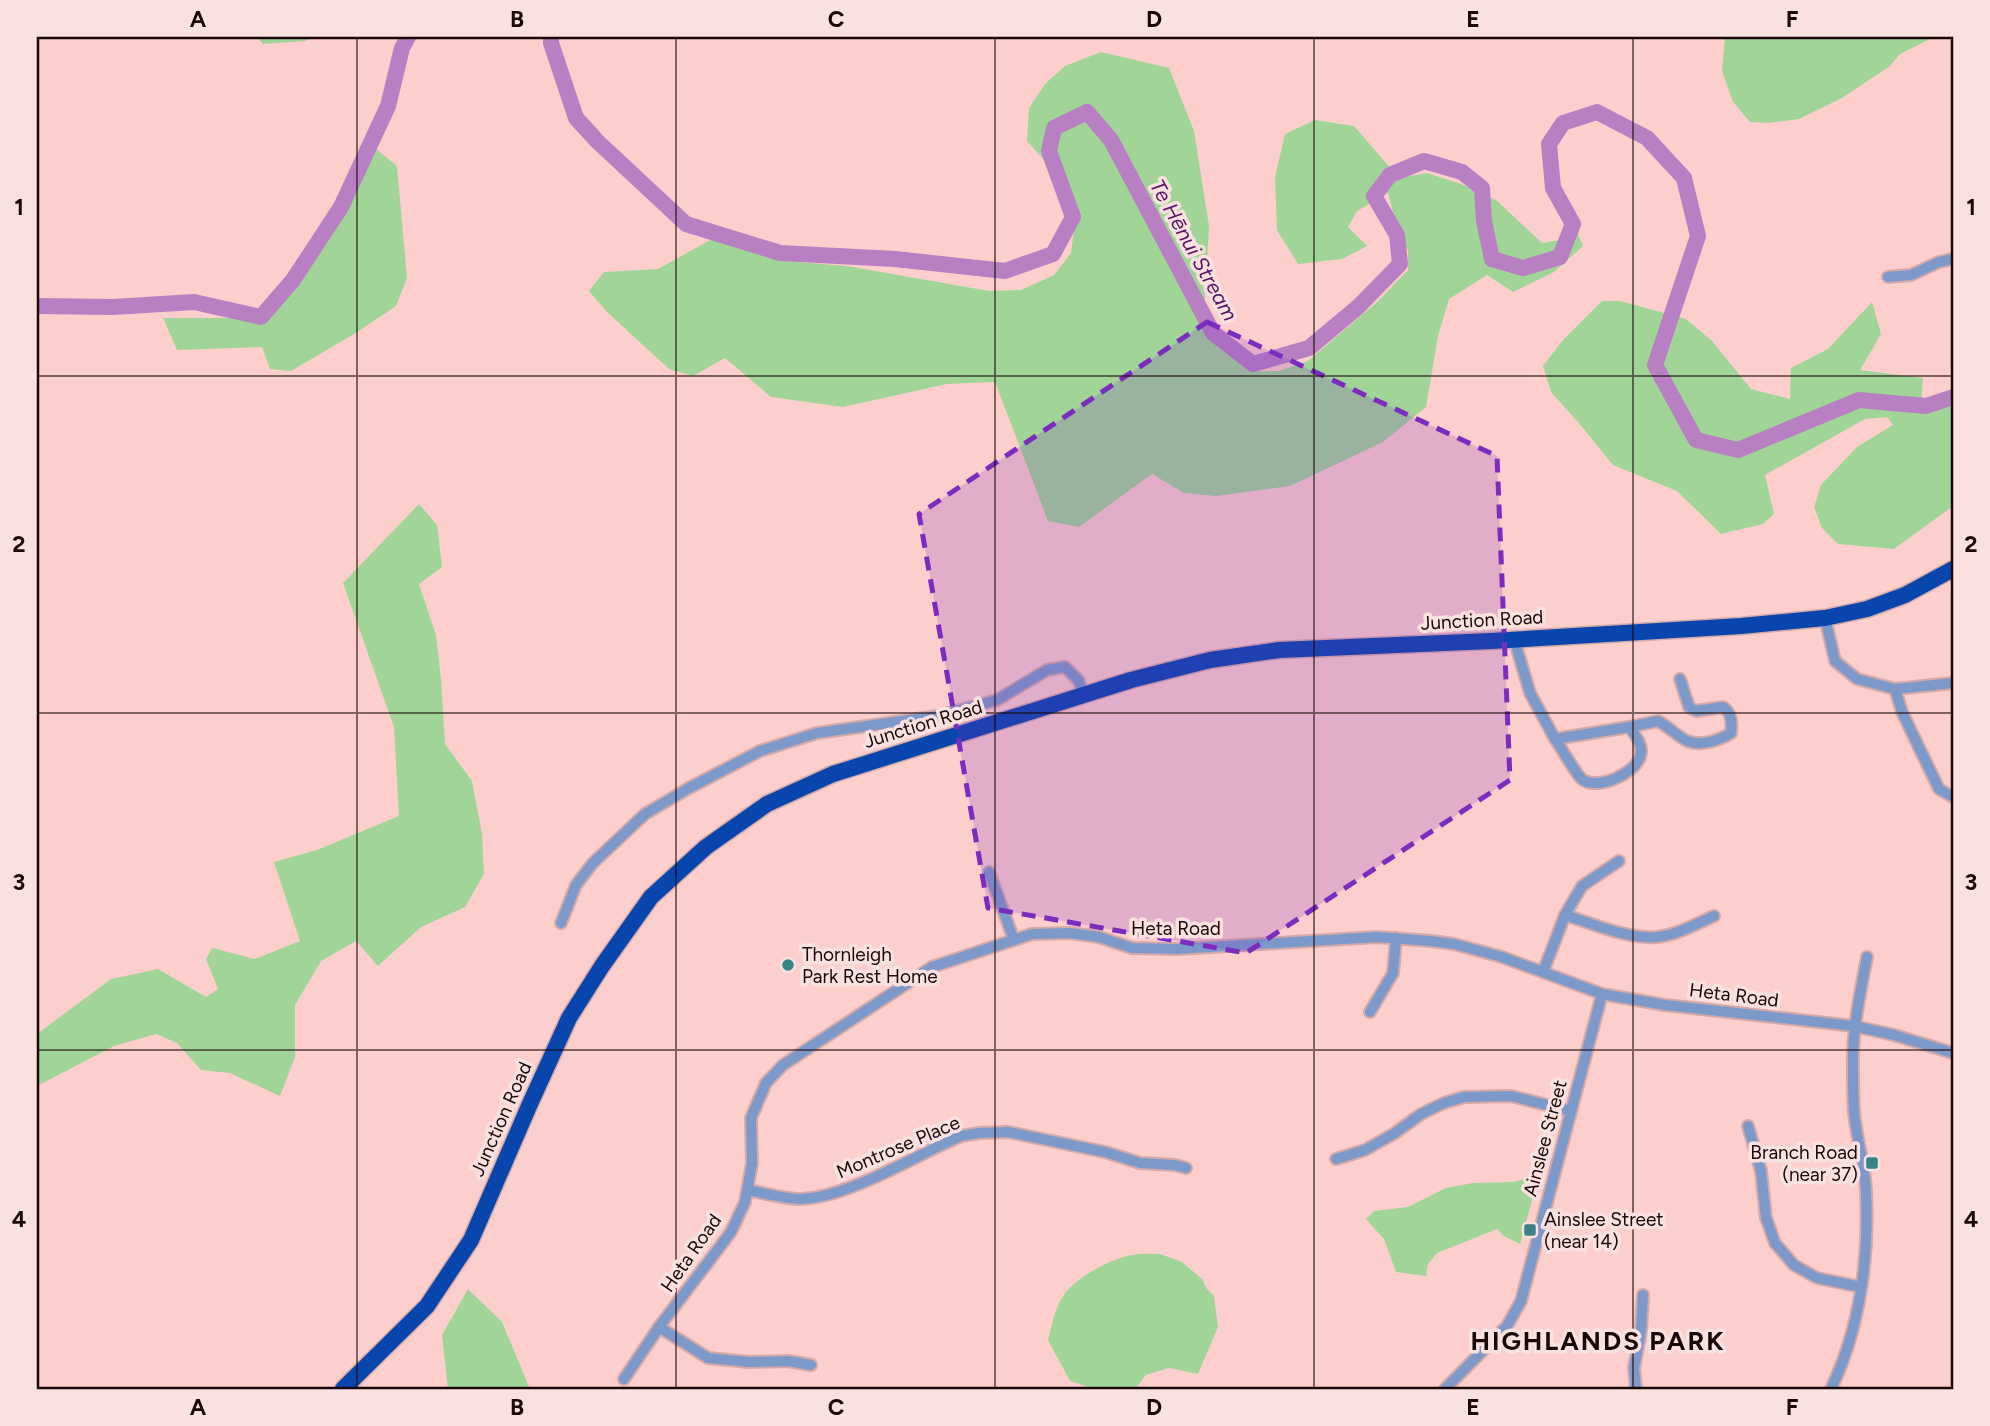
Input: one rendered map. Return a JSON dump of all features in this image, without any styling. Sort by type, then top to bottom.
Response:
[{"type":"highway","name":"Junction Road","points":[[343,1389],[427,1306],[471,1240],[569,1018],[651,897],[706,847],[767,804],[832,775],[1131,680],[1210,660],[1279,650],[1741,626],[1825,618],[1867,610],[1905,595],[1953,569]]},
{"type":"street","points":[[1888,277],[1911,275],[1939,262],[1953,259]]},
{"type":"street","points":[[1825,618],[1835,661],[1857,680],[1895,688],[1953,683]]},
{"type":"street","points":[[1514,639],[1531,693],[1555,739],[1582,779],[1593,783],[1607,781],[1621,777],[1631,769],[1640,758],[1641,748],[1638,738],[1629,727]]},
{"type":"street","points":[[561,923],[576,885],[593,863],[645,814],[760,751],[817,733],[938,716],[997,700],[1047,670],[1065,667],[1079,681],[1083,696]]},
{"type":"street","points":[[1555,739],[1658,720],[1687,743],[1699,744],[1731,733],[1732,723],[1728,711],[1723,707],[1696,712],[1689,707],[1681,679]]},
{"type":"street","points":[[1895,688],[1902,712],[1939,789],[1953,797]]},
{"type":"street","points":[[1543,972],[1565,915],[1582,886],[1619,861]]},
{"type":"street","points":[[989,872],[1014,940]]},
{"type":"street","points":[[1565,915],[1634,936],[1658,937],[1683,930],[1714,916]]},
{"type":"street","name":"Heta Road","points":[[624,1379],[730,1232],[745,1202],[752,1163],[751,1118],[766,1083],[783,1065],[932,967],[1032,934],[1070,933],[1099,937],[1132,948],[1177,949],[1377,937],[1431,941],[1480,950],[1602,993],[1665,1005],[1854,1026],[1953,1053]]},
{"type":"street","points":[[1370,1012],[1393,973],[1396,938]]},
{"type":"street","points":[[1831,1389],[1845,1356],[1855,1319],[1866,1254],[1866,1189],[1854,1112],[1853,1067],[1854,1026],[1867,957]]},
{"type":"street","name":"Ainslee Street","points":[[1445,1389],[1501,1334],[1521,1301],[1602,993]]},
{"type":"street","points":[[1336,1158],[1365,1150],[1421,1114],[1464,1097],[1511,1096],[1571,1111]]},
{"type":"street","points":[[1748,1126],[1761,1171],[1766,1218],[1775,1243],[1794,1265],[1817,1278],[1861,1287]]},
{"type":"street","name":"Montrose Place","points":[[748,1190],[800,1199],[831,1193],[850,1187],[961,1136],[979,1133],[1008,1132],[1105,1152],[1140,1163],[1186,1168]]},
{"type":"street","points":[[1636,1389],[1634,1368],[1641,1331],[1643,1295]]},
{"type":"street","points":[[659,1327],[708,1358],[748,1362],[788,1361],[811,1365]]},
{"type":"highlighted area","points":[[1207,322],[1497,456],[1510,780],[1246,953],[988,908],[919,514]]},
{"type":"green space","points":[[257,37],[313,37],[305,41],[263,44]]},
{"type":"green space","points":[[1725,37],[1934,37],[1900,54],[1890,66],[1842,98],[1799,119],[1767,123],[1750,122],[1733,102],[1722,71]]},
{"type":"green space","points":[[1101,52],[1169,68],[1194,131],[1209,226],[1204,313],[1225,348],[1249,371],[1279,371],[1308,361],[1376,303],[1408,270],[1408,251],[1396,224],[1388,193],[1357,211],[1348,227],[1367,246],[1342,259],[1298,264],[1277,230],[1275,177],[1285,134],[1315,120],[1354,126],[1399,178],[1427,173],[1461,184],[1496,200],[1542,243],[1561,240],[1570,216],[1583,246],[1554,272],[1513,292],[1487,275],[1449,299],[1438,336],[1426,407],[1383,442],[1290,486],[1216,496],[1184,493],[1152,474],[1079,527],[1048,521],[995,382],[947,384],[843,407],[771,397],[725,358],[693,376],[669,369],[607,312],[589,291],[604,272],[658,269],[712,239],[784,261],[847,266],[989,291],[1021,290],[1054,275],[1071,253],[1075,222],[1062,180],[1027,141],[1029,108],[1045,84],[1065,66]]},
{"type":"green space","points":[[376,149],[397,166],[407,278],[396,306],[291,371],[270,369],[262,347],[177,350],[163,318],[234,318],[276,301],[292,291]]},
{"type":"green space","points":[[1602,301],[1620,301],[1686,319],[1712,341],[1751,389],[1790,399],[1791,368],[1828,349],[1872,302],[1881,334],[1860,370],[1923,378],[1921,403],[1953,395],[1953,506],[1894,549],[1838,544],[1822,528],[1814,507],[1821,485],[1857,447],[1893,425],[1887,417],[1865,419],[1765,475],[1774,514],[1763,524],[1721,534],[1677,491],[1613,465],[1551,392],[1543,366],[1563,340]]},
{"type":"green space","points":[[419,504],[437,525],[442,567],[419,584],[436,635],[445,744],[472,781],[482,834],[484,874],[465,907],[421,927],[378,966],[356,941],[321,961],[295,1005],[295,1057],[280,1096],[230,1073],[201,1070],[177,1043],[156,1034],[114,1046],[37,1086],[37,1034],[111,979],[158,969],[206,997],[218,989],[206,959],[212,948],[255,959],[300,941],[274,862],[317,850],[399,816],[394,727],[343,583]]},
{"type":"green space","points":[[1539,1175],[1520,1244],[1497,1229],[1437,1253],[1428,1264],[1426,1276],[1396,1272],[1384,1239],[1366,1219],[1374,1211],[1408,1207],[1446,1188],[1473,1183],[1514,1182]]},
{"type":"green space","points":[[1135,1254],[1160,1254],[1182,1262],[1202,1279],[1214,1296],[1218,1327],[1198,1374],[1169,1368],[1146,1375],[1135,1389],[1095,1389],[1070,1381],[1048,1340],[1056,1310],[1065,1293],[1087,1275],[1114,1260]]},
{"type":"green space","points":[[468,1289],[502,1322],[530,1389],[448,1389],[442,1335]]},
{"type":"waterway","name":"Te Hēnui Stream","points":[[37,306],[113,307],[194,302],[261,317],[293,280],[341,207],[388,106],[402,48],[408,37]]},
{"type":"waterway","name":"Te Hēnui Stream","points":[[551,37],[576,118],[598,142],[686,224],[780,253],[895,259],[1005,271],[1053,254],[1073,217],[1049,151],[1054,128],[1087,112],[1111,140],[1213,333],[1253,364],[1309,348],[1358,307],[1400,264],[1397,235],[1374,196],[1390,175],[1424,161],[1462,172],[1482,188],[1484,221],[1492,259],[1523,268],[1560,257],[1573,224],[1553,188],[1549,144],[1563,123],[1597,112],[1647,138],[1684,178],[1698,236],[1655,365],[1696,440],[1738,450],[1859,400],[1926,406],[1953,397]]},
{"type":"place","name":"Thornleigh Park Rest Home","points":[[788,965]]},
{"type":"place","name":"Branch Road (near 37)","points":[[1872,1163]]},
{"type":"place","name":"Ainslee Street (near 14)","points":[[1530,1230]]},
{"type":"district","name":"HIGHLANDS PARK","points":[[1598,1341]]}]
